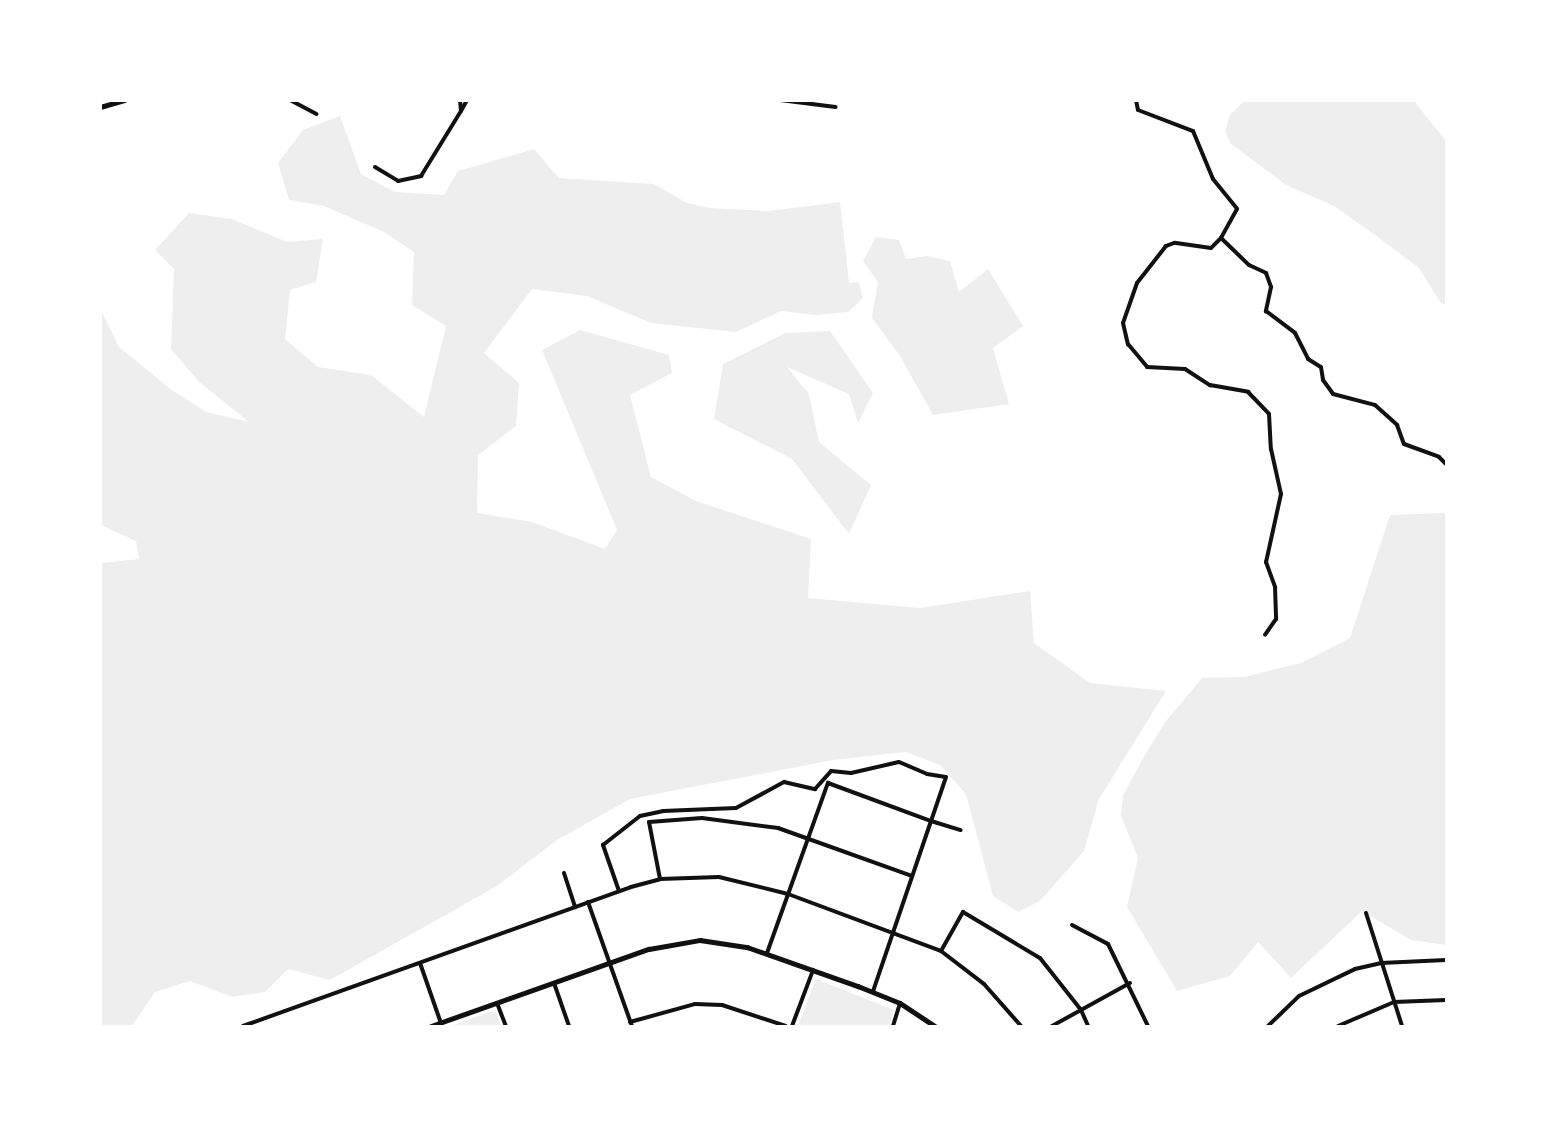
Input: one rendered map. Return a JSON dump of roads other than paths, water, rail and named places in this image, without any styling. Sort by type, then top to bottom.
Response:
[{"type":"main road","points":[[100,107],[124,100]]},
{"type":"street","points":[[290,100],[315,114]]},
{"type":"street","points":[[460,100],[461,111]]},
{"type":"street","points":[[375,167],[398,181],[421,176],[467,100]]},
{"type":"street","points":[[780,100],[836,107]]},
{"type":"street","points":[[1136,100],[1138,110],[1193,131],[1213,179],[1237,209],[1221,238],[1211,248],[1173,243],[1166,246],[1137,283],[1123,323],[1128,344],[1147,367],[1185,369],[1210,385],[1248,392],[1269,414],[1271,449],[1281,494],[1266,562],[1275,587],[1276,619],[1265,635]]},
{"type":"street","points":[[1221,238],[1249,265],[1266,273],[1271,287],[1266,311],[1295,333],[1308,359],[1321,367],[1323,380],[1333,394],[1375,405],[1397,425],[1404,444],[1439,456],[1446,464]]},
{"type":"street","points":[[619,891],[603,845],[640,816],[663,811],[736,808],[784,782],[815,789],[831,771],[851,773],[899,762],[927,774],[946,777],[873,991]]},
{"type":"street","points":[[767,953],[828,783],[961,830]]},
{"type":"street","points":[[660,879],[649,822],[702,818],[741,821],[807,839],[912,876]]},
{"type":"street","points":[[564,873],[575,907]]},
{"type":"street","points":[[243,1026],[619,891],[660,879],[719,878],[788,894],[941,951],[984,984],[1021,1026]]},
{"type":"street","points":[[588,902],[631,1024],[694,1004],[722,1005],[786,1026]]},
{"type":"street","points":[[941,951],[963,912],[1040,958],[1081,1010],[1088,1026]]},
{"type":"street","points":[[1366,913],[1402,1026]]},
{"type":"street","points":[[1072,925],[1108,944],[1130,983],[1148,1026]]},
{"type":"street","points":[[431,1026],[442,1025],[609,963],[684,941],[731,943],[767,953],[873,991],[900,1003],[935,1026]]},
{"type":"street","points":[[1268,1026],[1299,996],[1355,969],[1381,963],[1446,960]]},
{"type":"street","points":[[420,963],[442,1025]]},
{"type":"street","points":[[792,1026],[813,969]]},
{"type":"street","points":[[554,982],[569,1026]]},
{"type":"street","points":[[1052,1026],[1130,983]]},
{"type":"street","points":[[1338,1026],[1394,1002],[1446,1000]]},
{"type":"street","points":[[497,1003],[506,1026]]},
{"type":"street","points":[[893,1026],[900,1003]]}]
